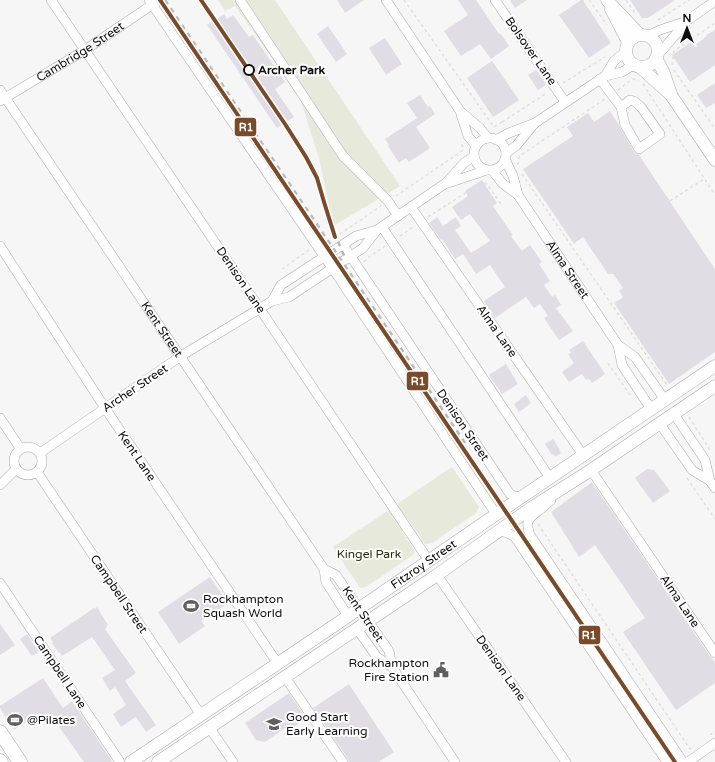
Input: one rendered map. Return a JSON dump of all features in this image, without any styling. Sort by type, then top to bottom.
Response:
[{"type":"highway","points":[[0,732],[20,762]]},
{"type":"main road","points":[[607,0],[644,35],[651,38],[658,47],[657,57],[654,62],[650,65],[637,66]]},
{"type":"main road","points":[[607,0],[627,47],[628,60],[671,95],[715,160]]},
{"type":"main road","points":[[627,47],[634,37],[644,35]]},
{"type":"main road","points":[[657,57],[671,95]]},
{"type":"main road","name":"Fitzroy Street","points":[[131,762],[278,664],[715,366]]},
{"type":"main road","name":"Fitzroy Street","points":[[158,762],[715,386]]},
{"type":"main road","name":"Alma Street","points":[[665,400],[674,414]]},
{"type":"main road","name":"Alma Street","points":[[651,409],[660,424]]},
{"type":"main road","name":"Kent Street","points":[[359,609],[368,621]]},
{"type":"main road","name":"Kent Street","points":[[348,616],[357,629]]},
{"type":"main road","points":[[201,715],[209,727]]},
{"type":"street","name":"Denison Lane","points":[[51,0],[429,561]]},
{"type":"street","points":[[240,0],[343,156],[388,201],[398,216]]},
{"type":"street","points":[[386,0],[460,111],[468,136],[476,146]]},
{"type":"street","name":"Bolsover Lane","points":[[495,0],[566,102]]},
{"type":"street","points":[[657,57],[688,20],[715,1]]},
{"type":"street","name":"Cambridge Street","points":[[2,96],[85,50],[154,2]]},
{"type":"street","name":"Denison Street","points":[[154,2],[496,514]]},
{"type":"street","points":[[644,35],[688,20]]},
{"type":"street","points":[[602,78],[614,60],[627,47]]},
{"type":"street","points":[[535,123],[516,146],[505,156],[500,166],[490,170],[477,164],[474,153],[479,142],[492,139],[535,123],[602,78],[637,66]]},
{"type":"street","points":[[602,78],[621,107],[625,124],[639,149],[660,134],[641,107],[634,101],[630,100],[621,107]]},
{"type":"street","name":"Kent Street","points":[[2,96],[181,356],[324,569],[326,582],[348,616]]},
{"type":"street","points":[[460,111],[492,139],[503,145],[505,156]]},
{"type":"street","name":"Archer Street","points":[[272,301],[281,285],[356,236],[379,228],[398,216],[446,183],[464,163],[474,156]]},
{"type":"street","name":"Alma Street","points":[[505,156],[513,176],[518,195],[618,345],[635,357],[665,400]]},
{"type":"street","name":"Archer Street","points":[[446,183],[490,170]]},
{"type":"street","name":"Alma Street","points":[[490,170],[502,183],[518,195]]},
{"type":"street","name":"Alma Lane","points":[[411,207],[583,455]]},
{"type":"street","points":[[379,228],[392,242],[550,478]]},
{"type":"street","name":"Archer Street","points":[[40,453],[181,356],[272,301],[289,297],[363,248],[379,228]]},
{"type":"street","name":"Denison Street","points":[[342,245],[510,494],[522,497]]},
{"type":"street","name":"Kent Lane","points":[[0,246],[105,408],[278,664]]},
{"type":"street","name":"Alma Street","points":[[618,345],[622,365],[651,409]]},
{"type":"street","name":"Alma Street","points":[[674,414],[705,460],[713,485]]},
{"type":"street","points":[[0,418],[20,448]]},
{"type":"street","name":"Alma Street","points":[[660,424],[692,470],[713,485]]},
{"type":"street","points":[[26,446],[31,447],[40,453],[42,463],[37,472],[28,475],[19,472],[16,469],[13,460],[14,455],[20,448],[26,446]]},
{"type":"street","points":[[0,485],[16,469]]},
{"type":"street","name":"Alma Lane","points":[[591,470],[715,653]]},
{"type":"street","name":"Campbell Street","points":[[37,472],[201,715]]},
{"type":"street","points":[[570,483],[531,516],[527,525],[530,535],[683,762]]},
{"type":"street","points":[[500,530],[514,536],[667,762]]},
{"type":"street","name":"Kent Street","points":[[324,569],[336,575],[359,609]]},
{"type":"street","name":"Denison Lane","points":[[437,575],[566,762]]},
{"type":"street","name":"Campbell Lane","points":[[0,583],[120,762]]},
{"type":"street","name":"Kent Street","points":[[368,621],[388,651],[392,667],[455,762]]},
{"type":"street","name":"Kent Street","points":[[357,629],[377,658],[392,667]]},
{"type":"street","points":[[285,677],[343,762]]},
{"type":"street","points":[[209,727],[233,762]]},
{"type":"street","points":[[688,762],[715,743]]},
{"type":"path","points":[[404,0],[494,127],[610,54]]},
{"type":"path","points":[[589,0],[610,30]]},
{"type":"path","points":[[626,0],[638,18]]},
{"type":"path","points":[[655,22],[689,0]]},
{"type":"path","points":[[715,23],[674,51],[672,66],[715,129]]},
{"type":"path","points":[[518,164],[519,157],[521,155],[634,79],[640,81],[715,195]]},
{"type":"path","points":[[502,122],[506,128]]},
{"type":"path","points":[[340,234],[462,151],[463,147],[460,142]]},
{"type":"path","points":[[521,172],[668,386]]},
{"type":"path","points":[[665,204],[704,179]]},
{"type":"path","points":[[363,263],[369,257],[481,183],[487,184],[501,204]]},
{"type":"path","points":[[282,269],[310,250]]},
{"type":"path","points":[[689,417],[712,452]]},
{"type":"path","points":[[536,522],[690,749],[696,744]]},
{"type":"path","points":[[709,736],[715,731]]},
{"type":"green space","points":[[218,0],[275,0],[400,186],[333,226],[319,158],[299,96],[235,6],[225,11]]},
{"type":"green space","name":"Kingel Park","points":[[452,467],[479,507],[476,513],[432,543],[425,544],[397,504]]},
{"type":"green space","name":"Kingel Park","points":[[389,510],[415,551],[413,555],[366,587],[360,588],[333,547]]},
{"type":"building","points":[[337,0],[364,0],[345,13]]},
{"type":"building","points":[[458,0],[476,0],[509,46],[491,59],[480,44],[461,56],[444,31],[468,15]]},
{"type":"building","points":[[510,0],[527,0],[515,8]]},
{"type":"building","points":[[583,0],[611,43],[589,58],[559,15]]},
{"type":"building","points":[[630,0],[675,0],[648,18],[642,18]]},
{"type":"building","points":[[224,14],[227,19],[233,15],[249,37],[253,35],[285,82],[275,89],[294,117],[277,128],[207,25]]},
{"type":"building","points":[[328,26],[347,54],[336,62],[317,34]]},
{"type":"building","points":[[715,30],[715,65],[690,82],[672,55],[691,42],[694,46],[707,36],[706,35]]},
{"type":"building","points":[[385,38],[402,64],[386,75],[369,48]]},
{"type":"building","points":[[492,61],[519,100],[493,117],[467,78]]},
{"type":"building","points":[[536,70],[546,85],[538,90],[528,75]]},
{"type":"building","points":[[715,83],[715,103],[706,108],[697,95]]},
{"type":"building","points":[[420,95],[435,114],[416,127],[430,148],[409,162],[406,158],[399,163],[385,139],[417,118],[407,103]]},
{"type":"building","points":[[610,111],[634,152],[639,155],[715,269],[715,352],[669,384],[614,303],[623,297],[619,291],[623,288],[613,274],[608,274],[583,237],[574,244],[523,169],[573,136],[567,127],[588,113],[594,122]]},
{"type":"building","points":[[482,180],[497,203],[493,206],[513,235],[511,236],[522,251],[530,245],[542,262],[539,264],[550,281],[544,285],[552,297],[555,295],[561,305],[556,308],[573,331],[559,340],[544,318],[548,316],[540,304],[534,308],[526,297],[495,318],[484,301],[505,287],[490,265],[476,274],[463,254],[455,259],[429,223],[437,217],[443,226],[456,217],[461,226],[455,230],[471,253],[490,241],[470,214],[461,220],[452,207],[468,196],[465,191]]},
{"type":"building","points":[[583,341],[605,374],[592,383],[589,379],[586,380],[582,374],[569,382],[562,372],[574,363],[568,354],[571,353],[569,350]]},
{"type":"building","points":[[506,364],[518,384],[502,394],[489,375]]},
{"type":"building","points":[[526,395],[531,403],[519,412],[514,404]]},
{"type":"building","points":[[553,439],[561,453],[555,457],[545,444]]},
{"type":"building","points":[[647,469],[654,470],[670,491],[653,503],[635,478]]},
{"type":"building","points":[[592,482],[715,662],[715,683],[676,710],[623,632],[645,618],[595,545],[579,557],[551,512]]},
{"type":"building","points":[[210,577],[228,603],[201,621],[205,626],[179,644],[158,612]]},
{"type":"building","points":[[97,607],[108,625],[105,629],[136,673],[125,681],[156,725],[146,732],[136,717],[121,727],[113,714],[126,705],[115,687],[110,691],[102,678],[115,670],[92,637],[62,656],[50,638]]},
{"type":"building","points":[[0,624],[15,645],[0,655]]},
{"type":"building","points":[[27,634],[39,652],[32,656],[20,639]]},
{"type":"building","points":[[43,678],[63,708],[72,701],[112,761],[84,762],[59,727],[60,726],[54,717],[38,714],[14,730],[0,706]]},
{"type":"building","points":[[349,684],[394,752],[379,762],[349,762],[313,708]]},
{"type":"building","points":[[289,693],[306,718],[293,728],[291,724],[265,742],[256,740],[245,723]]},
{"type":"railway","points":[[165,0],[465,443]]},
{"type":"railway","points":[[201,0],[215,19]]},
{"type":"railway","points":[[285,124],[313,169],[334,232],[345,258]]},
{"type":"transit line","name":"R1","points":[[160,0],[675,762]]},
{"type":"transit line","name":"R1","points":[[201,0],[306,157],[317,178],[335,237]]},
{"type":"place","name":"Archer Park","points":[[249,70]]},
{"type":"place","name":"Rockhampton Squash World","points":[[191,606]]},
{"type":"place","name":"Rockhampton Fire Station","points":[[441,670]]},
{"type":"place","name":"@Pilates","points":[[15,720]]},
{"type":"place","name":"Good Start Early Learning","points":[[274,724]]}]
